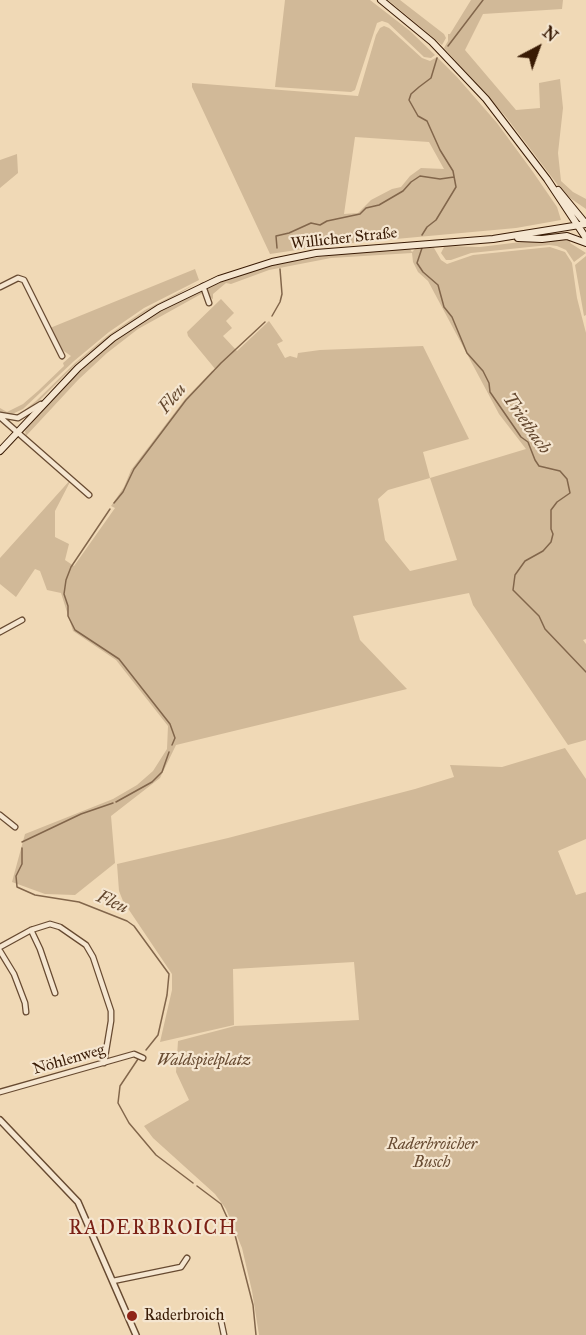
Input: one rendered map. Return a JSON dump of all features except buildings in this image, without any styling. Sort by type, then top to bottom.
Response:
[{"type":"main road","points":[[381,0],[432,42],[486,99],[547,179],[586,238]]},
{"type":"main road","points":[[547,179],[572,205],[586,224]]},
{"type":"main road","points":[[572,205],[586,211]]},
{"type":"main road","name":"Willicher Straße","points":[[0,451],[85,360],[113,338],[159,308],[203,286],[246,269],[308,254],[512,237],[586,224]]},
{"type":"main road","points":[[512,237],[524,239],[567,236],[586,243]]},
{"type":"street","points":[[0,287],[17,278],[24,280],[62,356]]},
{"type":"street","points":[[203,286],[209,303]]},
{"type":"street","points":[[0,416],[18,418],[43,403]]},
{"type":"street","points":[[0,416],[89,495]]},
{"type":"street","points":[[0,632],[22,620]]},
{"type":"street","points":[[0,815],[15,828]]},
{"type":"street","points":[[26,1012],[14,974],[0,949],[31,930],[45,924],[54,925],[82,941],[90,950],[111,1011],[104,1063]]},
{"type":"street","points":[[31,930],[55,993]]},
{"type":"street","name":"Nöhlenweg","points":[[0,1092],[134,1054],[144,1058]]},
{"type":"street","points":[[0,1120],[75,1198],[85,1216],[136,1335]]},
{"type":"street","points":[[113,1281],[181,1267],[187,1258]]},
{"type":"street","points":[[221,1321],[224,1335]]},
{"type":"green space","points":[[285,0],[370,0],[410,31],[435,55],[431,58],[424,57],[388,23],[382,21],[377,23],[355,90],[351,92],[275,87]]},
{"type":"green space","points":[[388,0],[400,0],[444,34],[446,38],[442,45]]},
{"type":"green space","points":[[471,0],[563,0],[562,9],[483,14],[465,50],[516,110],[540,108],[539,83],[560,79],[563,108],[558,153],[561,181],[573,192],[586,199],[586,209],[560,188],[506,117],[444,48],[448,41],[448,34]]},
{"type":"green space","points":[[384,26],[389,28],[422,58],[430,61],[437,57],[457,77],[497,123],[533,172],[557,207],[561,220],[516,228],[330,245],[270,254],[192,83],[358,96],[380,28]],"holes":[[[355,137],[429,142],[444,169],[421,168],[401,187],[371,200],[358,213],[344,214]]]},
{"type":"green space","points":[[17,154],[18,173],[0,188],[0,160]]},
{"type":"green space","points":[[553,238],[571,239],[570,243],[586,253],[574,262],[566,250],[549,245],[471,253],[451,260],[446,260],[441,253],[447,246],[480,247]]},
{"type":"green space","points":[[550,247],[565,252],[572,263],[577,298],[586,333],[586,639],[583,640],[586,644],[586,740],[568,745],[473,605],[469,593],[353,616],[360,640],[407,689],[176,745],[160,778],[111,816],[115,863],[75,895],[45,894],[12,882],[25,834],[113,799],[137,785],[153,771],[167,749],[168,726],[116,660],[73,631],[61,593],[47,590],[40,571],[35,569],[16,597],[0,584],[0,558],[72,478],[55,511],[55,537],[69,544],[65,560],[74,566],[115,508],[111,506],[124,487],[131,470],[185,399],[212,371],[216,370],[187,332],[221,299],[234,313],[226,321],[232,328],[223,336],[237,351],[269,321],[283,341],[277,344],[285,358],[290,356],[297,358],[298,353],[320,350],[423,346],[469,439],[423,452],[430,478],[526,449],[499,414],[428,281],[418,272],[412,253],[331,258],[269,270],[231,284],[226,283],[213,294],[213,299],[208,297],[208,287],[271,265],[332,255],[400,249],[410,249],[412,252],[416,248],[434,248],[441,260],[447,264],[473,255]],"holes":[[[430,478],[457,560],[410,571],[385,540],[378,499],[388,490]]]},
{"type":"green space","points":[[586,256],[586,315],[584,316],[575,265]]},
{"type":"green space","points":[[195,269],[199,280],[144,308],[109,332],[23,409],[8,416],[0,412],[0,408],[7,412],[23,404],[64,366],[63,363],[71,356],[61,349],[50,328]]},
{"type":"green space","points":[[197,283],[119,329],[78,362],[40,400],[21,415],[12,416],[22,412],[36,401],[75,363],[107,336],[145,310]]},
{"type":"green space","points":[[201,291],[203,293],[138,329],[107,353],[78,380],[26,436],[25,431],[28,427],[71,380],[103,350],[138,324],[183,298]]},
{"type":"green space","name":"Raderbroicher Busch","points":[[565,748],[586,779],[586,839],[558,851],[576,895],[586,892],[586,1335],[259,1335],[242,1248],[226,1209],[215,1194],[153,1138],[144,1126],[189,1100],[176,1072],[178,1041],[235,1026],[359,1020],[354,962],[233,969],[234,1025],[160,1042],[172,990],[172,974],[123,901],[119,891],[117,864],[228,838],[415,789],[454,777],[450,765],[502,767]]},
{"type":"waterway","name":"Trietbach","points":[[448,46],[483,0]]},
{"type":"waterway","name":"Trietbach","points":[[422,235],[427,227],[436,220],[456,187],[453,171],[440,150],[427,121],[418,116],[409,100],[411,94],[431,78],[437,58]]},
{"type":"waterway","name":"Fleu","points":[[277,248],[276,236],[311,223],[320,225],[327,221],[360,214],[366,208],[379,205],[403,191],[420,176],[440,179],[454,177]]},
{"type":"waterway","name":"Trietbach","points":[[422,248],[417,263],[423,272],[438,285],[444,307],[452,317],[467,353],[483,371],[489,383],[490,392],[521,437],[528,442],[539,466],[560,471],[567,479],[570,493],[557,502],[551,510],[553,534],[551,542],[543,551],[525,561],[515,575],[513,590],[539,616],[545,629],[586,672]]},
{"type":"waterway","name":"Fleu","points":[[272,316],[282,294],[280,269]]},
{"type":"waterway","name":"Fleu","points":[[114,503],[123,492],[134,469],[186,400],[265,322]]},
{"type":"waterway","name":"Fleu","points":[[110,509],[71,567],[64,594],[68,616],[75,630],[119,659],[170,724],[175,738],[172,745]]},
{"type":"waterway","name":"Fleu","points":[[116,802],[152,782],[162,772],[169,752]]},
{"type":"waterway","name":"Fleu","points":[[22,842],[81,814],[113,803]]},
{"type":"waterway","name":"Fleu","points":[[22,848],[22,864],[16,876],[17,887],[35,895],[79,902],[127,921],[134,926],[169,974],[158,1035],[146,1050]]},
{"type":"waterway","name":"Fleu","points":[[138,1059],[120,1086],[118,1103],[129,1123],[156,1155],[193,1183]]},
{"type":"waterway","name":"Fleu","points":[[197,1186],[221,1204],[235,1235],[253,1305],[256,1335]]},
{"type":"place","name":"Raderbroich","points":[[132,1316]]},
{"type":"district","name":"RADERBROICH","points":[[153,1229]]},
{"type":"park label","name":"Waldspielplatz","points":[[204,1061]]}]
